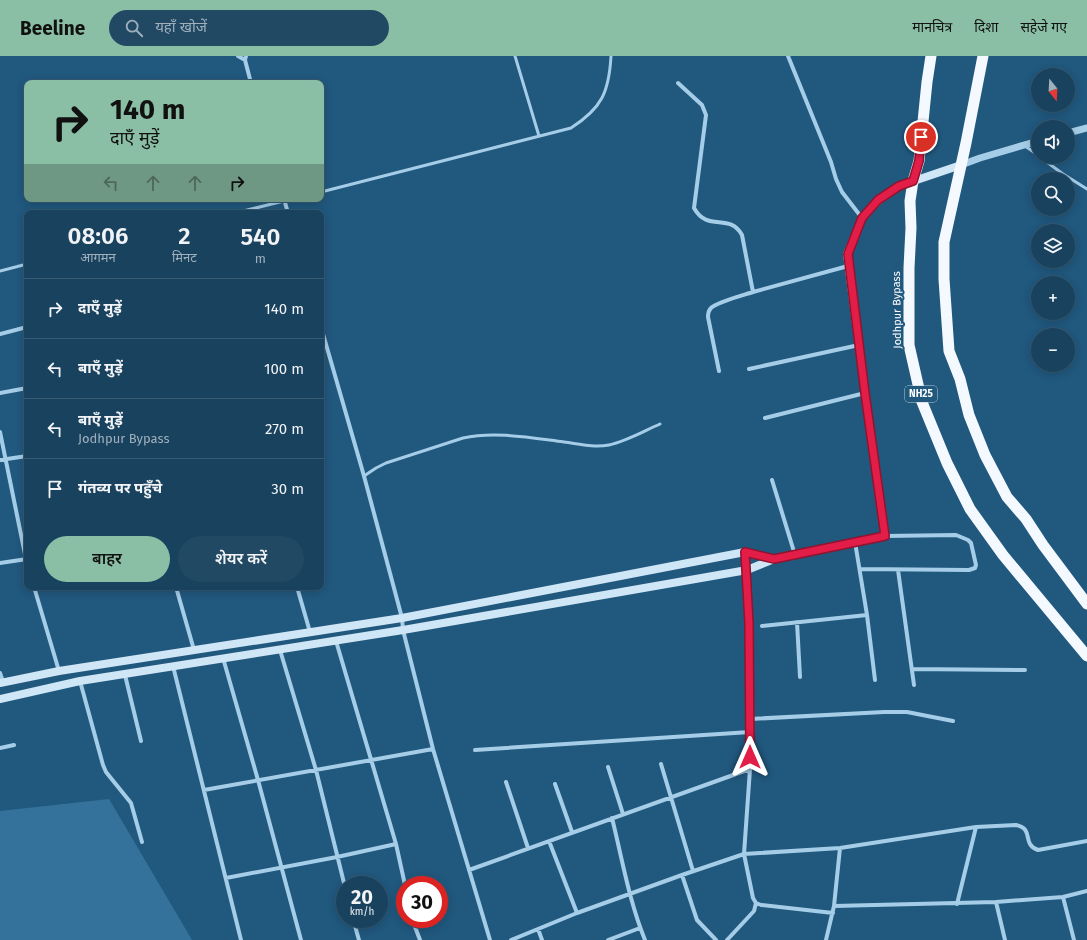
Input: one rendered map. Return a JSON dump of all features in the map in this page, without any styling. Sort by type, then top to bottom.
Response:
[{"type":"highway","name":"Jodhpur Bypass","points":[[931,56],[919,161],[913,181],[910,201],[909,345],[922,402],[947,463],[970,509],[1003,555],[1087,656]]},
{"type":"highway","points":[[983,56],[966,143],[944,242],[944,278],[949,351],[960,379],[972,422],[985,455],[1006,497],[1026,519],[1043,545],[1087,604]]},
{"type":"main road","points":[[0,699],[80,681],[404,630],[747,570],[774,559],[885,536],[848,266],[848,254],[862,218],[878,200],[899,186],[961,165]]},
{"type":"main road","points":[[2,682],[59,671],[402,618],[745,552],[774,559]]},
{"type":"street","points":[[238,56],[245,58],[250,80]]},
{"type":"street","points":[[788,56],[831,162],[836,179],[842,192],[862,218]]},
{"type":"street","points":[[678,83],[702,106],[706,115],[694,208],[698,216],[705,220],[731,224],[738,229],[742,235],[753,292]]},
{"type":"street","points":[[1075,131],[1087,128]]},
{"type":"street","points":[[961,165],[1031,143]]},
{"type":"street","points":[[719,371],[708,317],[710,308],[753,292],[848,266]]},
{"type":"street","points":[[0,334],[24,329]]},
{"type":"street","points":[[324,336],[364,476],[402,618],[433,749],[490,940]]},
{"type":"street","points":[[749,369],[859,345]]},
{"type":"street","points":[[0,393],[24,388]]},
{"type":"street","points":[[765,418],[865,393]]},
{"type":"street","points":[[0,432],[24,549]]},
{"type":"street","points":[[0,460],[24,457]]},
{"type":"street","points":[[772,480],[795,555]]},
{"type":"street","points":[[860,569],[970,570],[975,568],[976,562],[971,543],[962,537],[956,535],[885,536]]},
{"type":"street","points":[[855,542],[867,615],[875,680]]},
{"type":"street","points":[[745,552],[749,623],[750,769],[744,854],[753,898],[761,905],[833,913]]},
{"type":"street","points":[[0,563],[24,559]]},
{"type":"street","points":[[898,570],[914,685]]},
{"type":"street","points":[[35,590],[59,671]]},
{"type":"street","points":[[177,590],[194,650]]},
{"type":"street","points":[[298,590],[310,632]]},
{"type":"street","points":[[762,626],[867,615]]},
{"type":"street","points":[[797,622],[800,677]]},
{"type":"street","points":[[336,641],[396,844],[403,876]]},
{"type":"street","points":[[280,650],[316,770],[343,876]]},
{"type":"street","points":[[223,658],[258,780],[301,940]]},
{"type":"street","points":[[173,666],[241,940]]},
{"type":"street","points":[[912,669],[1025,670]]},
{"type":"street","points":[[0,673],[2,682]]},
{"type":"street","points":[[125,675],[141,741]]},
{"type":"street","points":[[80,681],[106,772],[131,803],[142,842]]},
{"type":"street","points":[[750,719],[907,712],[953,721]]},
{"type":"street","points":[[474,750],[750,732]]},
{"type":"street","points":[[0,748],[14,745]]},
{"type":"street","points":[[204,790],[433,749]]},
{"type":"street","points":[[661,764],[692,871]]},
{"type":"street","points":[[608,767],[623,814]]},
{"type":"street","points":[[469,870],[671,796],[750,769]]},
{"type":"street","points":[[506,782],[528,848]]},
{"type":"street","points":[[555,784],[572,832]]},
{"type":"street","points":[[612,818],[630,894],[645,940]]},
{"type":"street","points":[[511,940],[577,913],[692,871],[744,854],[840,848],[976,827],[1016,825],[1023,826],[1027,830],[1029,844],[1032,848],[1038,850],[1087,841]]},
{"type":"street","points":[[957,904],[976,827]]},
{"type":"street","points":[[549,841],[577,913]]},
{"type":"street","points":[[226,878],[338,857],[396,844]]},
{"type":"street","points":[[826,940],[833,913],[840,848]]},
{"type":"street","points":[[682,875],[697,920],[716,940]]},
{"type":"street","points":[[834,906],[996,902],[1063,897],[1087,891]]},
{"type":"street","points":[[1063,897],[1074,940]]},
{"type":"street","points":[[727,940],[754,911],[756,902]]},
{"type":"street","points":[[996,902],[1005,940]]},
{"type":"street","points":[[356,928],[359,940]]},
{"type":"street","points":[[415,928],[420,940]]},
{"type":"street","points":[[608,940],[640,928]]},
{"type":"street","points":[[538,929],[542,940]]},
{"type":"lane","points":[[515,56],[539,136]]},
{"type":"lane","points":[[324,191],[571,128],[597,107],[606,92],[611,56]]},
{"type":"lane","points":[[1024,145],[1031,150]]},
{"type":"lane","points":[[1050,164],[1087,189]]},
{"type":"lane","points":[[247,210],[277,202]]},
{"type":"lane","points":[[0,270],[24,265]]},
{"type":"lane","points":[[364,476],[386,463],[476,435],[552,440],[596,446],[609,445],[622,441],[660,424]]},
{"type":"shaded area","points":[[109,799],[192,940],[0,940],[0,811]]},
{"type":"route","points":[[750,757],[749,623],[745,552],[774,559],[885,536],[848,266],[848,254],[862,218],[878,200],[899,186],[913,181],[919,161],[921,137]]}]
